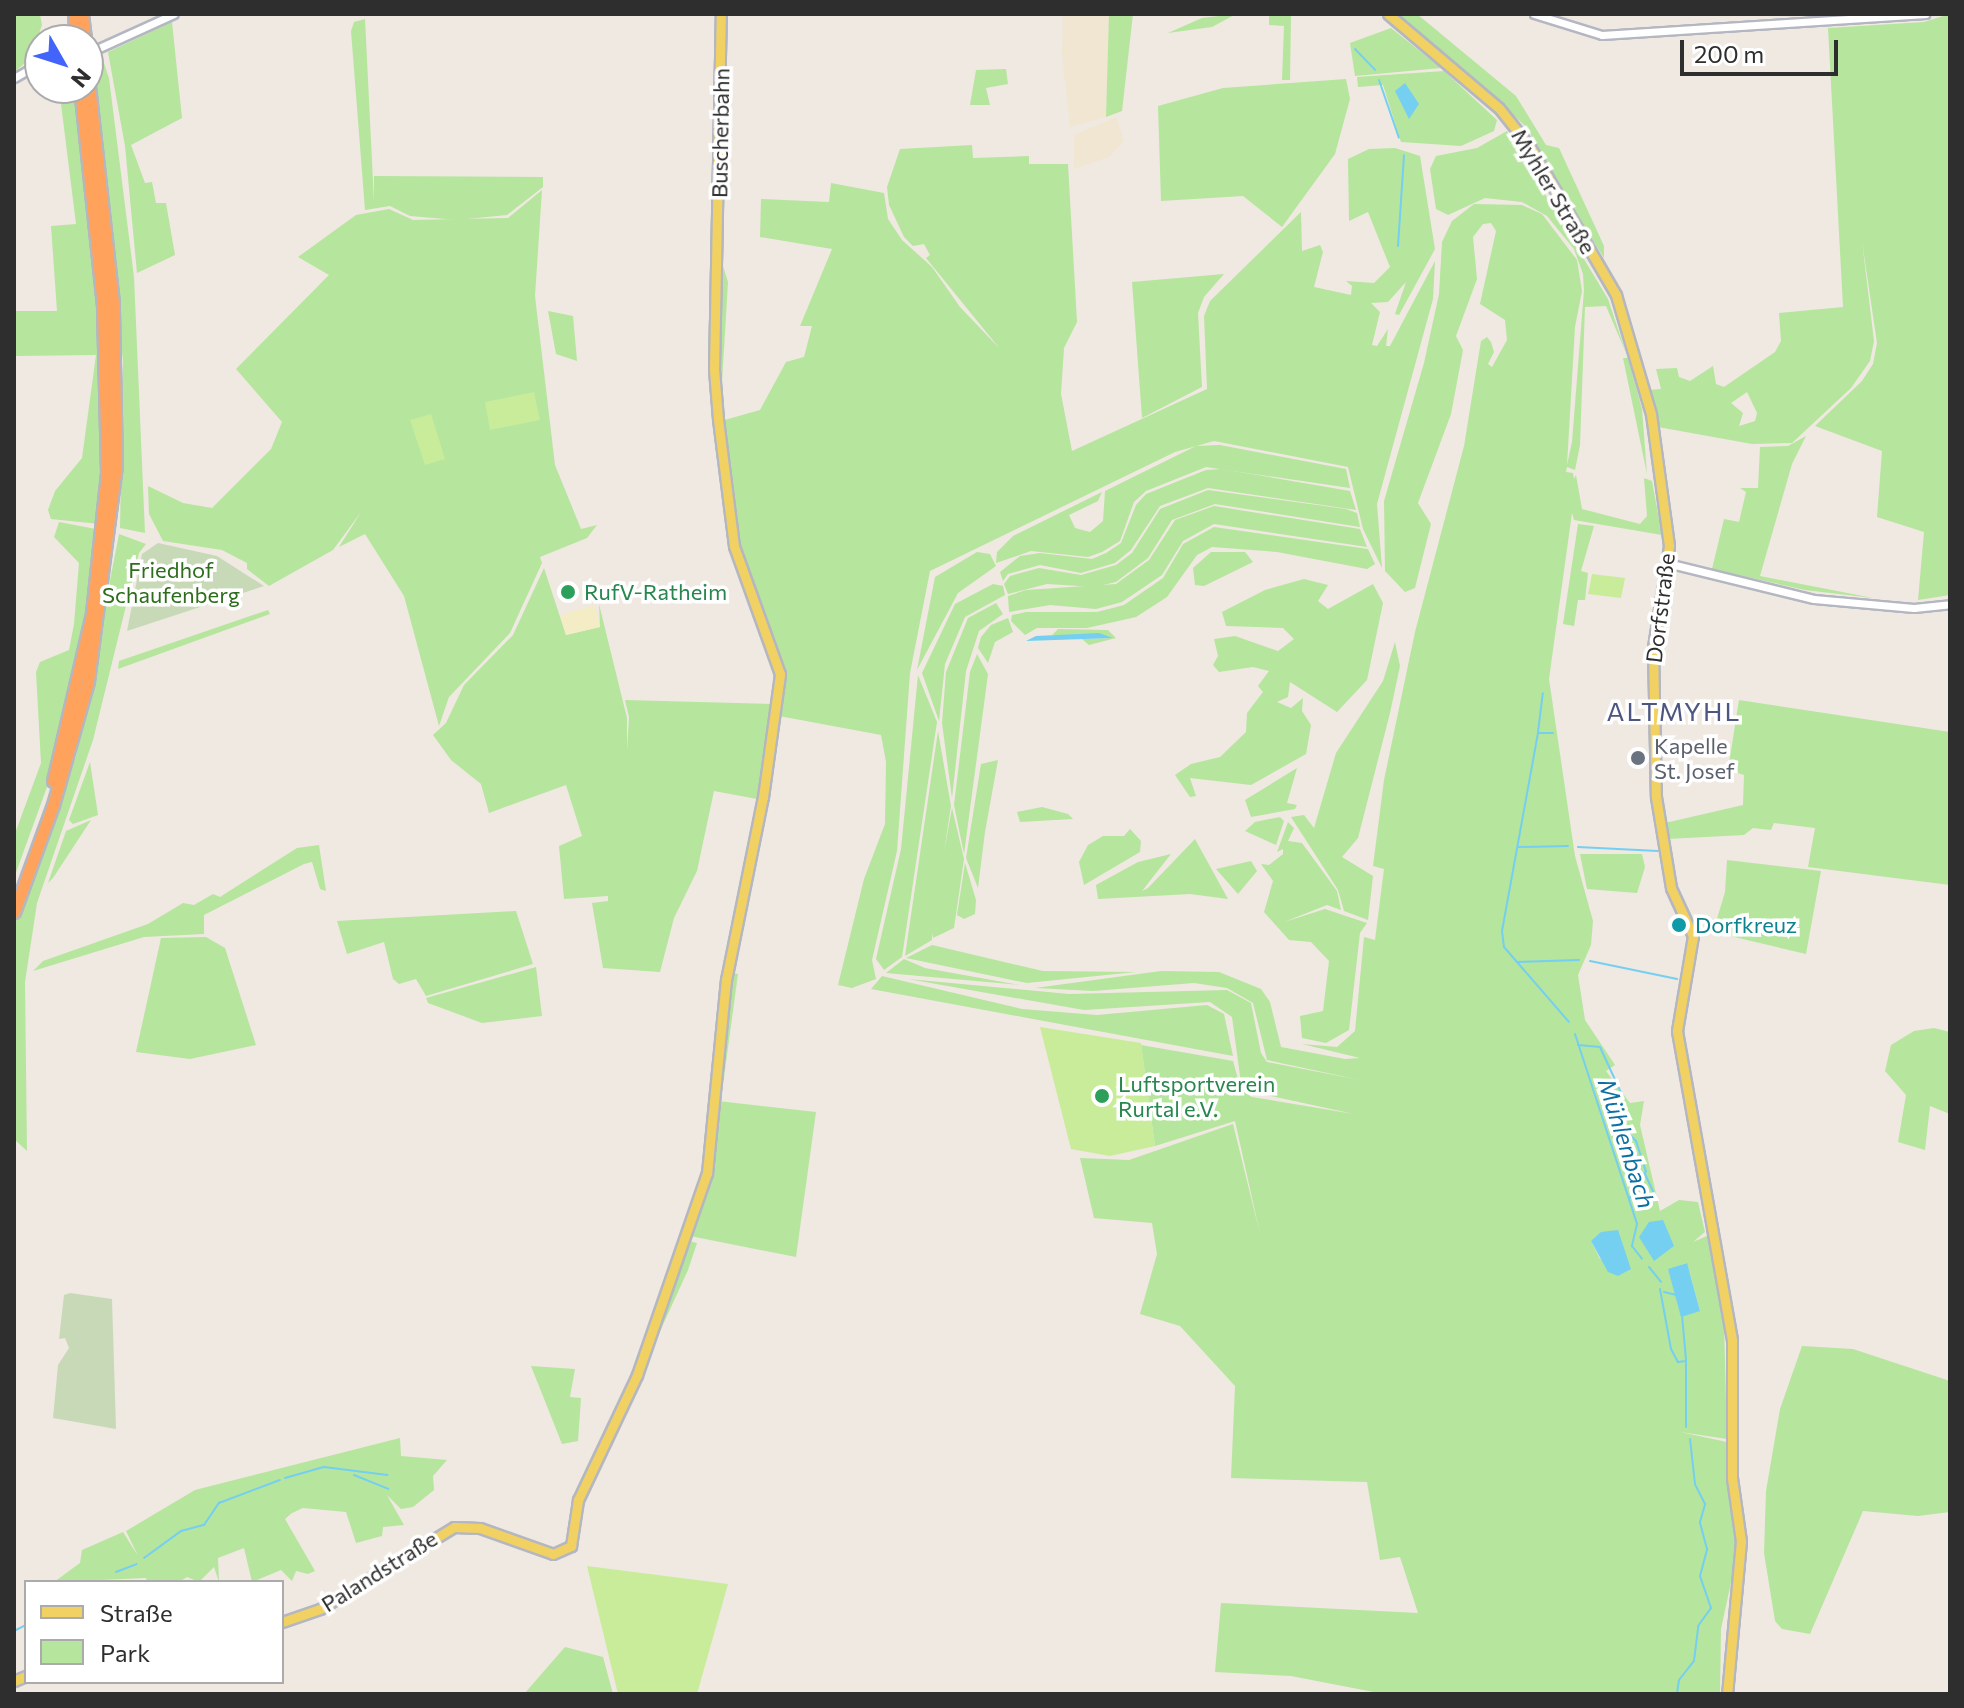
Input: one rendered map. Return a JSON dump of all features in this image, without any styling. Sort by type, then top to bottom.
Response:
[{"type":"highway","points":[[14,893],[56,771],[83,656],[102,542],[107,365],[82,104]]},
{"type":"highway","points":[[14,912],[53,805],[88,681],[116,466],[113,303],[91,104]]},
{"type":"main road","name":"Buscherbahn","points":[[567,1549],[574,1539],[578,1500],[637,1375],[707,1173],[726,980],[780,690],[778,659],[738,560],[725,502],[714,369],[721,14]]},
{"type":"main road","name":"Myhler Straße","points":[[1388,14],[1499,108],[1530,147],[1616,295],[1651,414]]},
{"type":"main road","name":"Dorfstraße","points":[[1651,414],[1667,563],[1653,647],[1652,755],[1671,888],[1693,936],[1677,1031],[1683,1083],[1732,1340],[1732,1478],[1741,1541],[1727,1694]]},
{"type":"main road","name":"Palandstraße","points":[[284,1621],[320,1609],[454,1527],[480,1528],[553,1554],[567,1549]]},
{"type":"street","points":[[104,46],[174,14]]},
{"type":"street","points":[[1534,14],[1602,35],[1925,14]]},
{"type":"street","points":[[1667,563],[1814,599],[1914,608],[1950,604]]},
{"type":"shaded area","points":[[1063,14],[1109,14],[1106,117],[1070,127],[1062,53]]},
{"type":"shaded area","points":[[1116,117],[1124,141],[1109,157],[1074,169],[1074,135]]},
{"type":"green space","points":[[14,14],[40,14],[42,24],[24,24],[24,64],[14,72]]},
{"type":"green space","points":[[1109,14],[1133,14],[1122,111],[1106,117]]},
{"type":"green space","points":[[1236,14],[1212,27],[1168,33],[1202,18]]},
{"type":"green space","points":[[1269,14],[1308,14],[1291,16],[1290,80],[1282,80],[1284,26],[1269,25]]},
{"type":"green space","points":[[1398,14],[1417,14],[1516,96],[1546,145],[1559,148],[1604,246],[1604,258],[1534,147],[1530,130]]},
{"type":"green space","points":[[1950,14],[1950,595],[1918,600],[1924,532],[1877,517],[1882,451],[1815,426],[1862,381],[1873,364],[1877,343],[1862,241],[1874,341],[1870,361],[1851,388],[1792,443],[1752,444],[1658,427],[1649,390],[1661,389],[1656,369],[1677,368],[1679,377],[1690,381],[1713,366],[1716,384],[1724,387],[1775,352],[1781,341],[1779,313],[1843,307],[1828,28],[1924,22]],"holes":[[[1747,392],[1757,413],[1755,421],[1739,426],[1743,413],[1731,403]]]},
{"type":"green space","points":[[365,19],[374,202],[374,176],[543,177],[543,187],[507,215],[457,220],[410,216],[390,206],[365,210],[351,31],[354,22]]},
{"type":"green space","points":[[172,22],[182,118],[131,145],[145,183],[152,182],[156,203],[166,203],[175,255],[137,273],[125,146],[108,52]]},
{"type":"green space","points":[[1391,28],[1441,68],[1355,76],[1350,43]]},
{"type":"green space","points":[[104,63],[109,78],[134,277],[145,533],[120,528],[123,362],[98,104],[104,104]]},
{"type":"green space","points":[[1006,69],[1008,84],[986,88],[990,105],[970,105],[976,70]]},
{"type":"green space","points":[[1444,71],[1497,120],[1494,131],[1461,146],[1401,142],[1383,85],[1358,87],[1357,77]]},
{"type":"green space","points":[[1346,79],[1350,99],[1335,154],[1282,227],[1243,196],[1161,201],[1158,106],[1223,88]]},
{"type":"green space","points":[[61,104],[75,104],[98,272],[103,490],[99,524],[51,519],[48,510],[55,491],[82,458],[96,355],[14,356],[14,311],[57,311],[51,226],[76,224]]},
{"type":"green space","points":[[1507,131],[1608,299],[1626,353],[1606,306],[1585,307],[1580,445],[1575,470],[1567,467],[1566,472],[1573,473],[1574,479],[1576,475],[1582,509],[1640,524],[1647,516],[1644,478],[1652,481],[1662,535],[1574,520],[1572,513],[1549,679],[1575,856],[1593,921],[1591,945],[1578,975],[1585,1020],[1615,1065],[1606,1071],[1630,1103],[1644,1101],[1640,1125],[1660,1211],[1679,1200],[1698,1202],[1705,1232],[1693,1242],[1709,1235],[1724,1323],[1727,1439],[1680,1432],[1727,1442],[1738,1550],[1721,1629],[1720,1694],[1384,1694],[1291,1676],[1215,1672],[1221,1603],[1418,1613],[1400,1557],[1380,1560],[1367,1482],[1231,1478],[1235,1386],[1180,1326],[1140,1314],[1157,1254],[1152,1223],[1094,1218],[1080,1158],[1129,1160],[1233,1124],[1260,1234],[1235,1121],[1155,1146],[1141,1045],[1233,1061],[1241,1090],[1252,1097],[1354,1114],[1248,1091],[1241,1083],[1232,1017],[1210,1002],[1084,1010],[908,979],[1069,994],[1227,990],[1251,1003],[1261,1053],[1267,1062],[1360,1080],[1267,1060],[1253,1003],[1227,988],[1194,983],[1093,991],[1035,988],[1161,971],[1219,972],[1261,989],[1270,1002],[1281,1047],[1345,1059],[1360,1058],[1302,1044],[1337,1047],[1355,1031],[1364,937],[1375,940],[1384,869],[1373,866],[1384,780],[1415,632],[1464,446],[1481,341],[1487,337],[1491,342],[1494,352],[1488,364],[1492,367],[1507,340],[1505,320],[1480,304],[1496,231],[1491,223],[1483,224],[1473,237],[1477,279],[1456,336],[1463,350],[1451,414],[1418,503],[1431,524],[1415,588],[1405,592],[1385,571],[1384,501],[1424,363],[1439,294],[1442,242],[1452,221],[1474,204],[1522,205],[1542,214],[1577,260],[1582,291],[1575,327],[1567,465],[1572,442],[1584,290],[1583,274],[1574,249],[1547,216],[1522,202],[1485,198],[1448,215],[1436,209],[1430,169],[1436,156],[1477,148]],"holes":[[[1619,1234],[1622,1253],[1631,1268],[1600,1259],[1591,1241]],[[1686,1263],[1690,1274],[1700,1311],[1668,1270]]]},
{"type":"green space","points":[[972,145],[973,158],[1029,156],[1029,164],[1068,164],[1077,322],[1064,348],[1061,394],[1072,451],[1207,389],[1204,316],[1210,301],[1301,212],[1302,251],[1320,245],[1323,252],[1314,287],[1351,295],[1352,286],[1346,281],[1374,283],[1390,267],[1368,212],[1349,221],[1348,159],[1369,149],[1395,148],[1420,156],[1435,249],[1399,315],[1395,314],[1406,282],[1388,302],[1371,303],[1380,312],[1372,345],[1377,346],[1388,329],[1386,346],[1390,346],[1435,261],[1433,299],[1377,504],[1382,568],[1363,529],[1348,467],[1214,441],[1175,452],[930,571],[910,673],[897,851],[872,960],[876,979],[852,988],[838,985],[864,879],[885,824],[886,762],[881,735],[779,716],[782,663],[736,540],[721,421],[760,410],[786,362],[804,357],[812,326],[800,326],[832,249],[760,237],[761,199],[829,202],[831,183],[884,193],[888,219],[902,240],[932,267],[960,307],[1000,349],[926,258],[930,255],[924,244],[913,246],[904,237],[889,205],[887,187],[900,149]]},
{"type":"green space","points":[[542,190],[535,296],[555,465],[581,529],[597,525],[587,538],[540,557],[542,563],[510,633],[449,697],[439,726],[404,596],[365,534],[339,547],[361,512],[333,550],[269,586],[247,569],[247,563],[222,550],[163,541],[149,514],[148,486],[183,503],[212,508],[271,449],[282,422],[236,369],[329,275],[298,257],[356,215],[389,209],[413,220],[508,218]]},
{"type":"green space","points":[[723,266],[728,282],[721,399],[717,378]]},
{"type":"green space","points":[[1224,274],[1204,297],[1198,313],[1202,387],[1142,418],[1132,282]]},
{"type":"green space","points":[[548,311],[573,316],[577,361],[556,354]]},
{"type":"green space","points":[[1623,358],[1628,358],[1642,409],[1647,474]]},
{"type":"green space","points":[[534,392],[540,420],[490,430],[485,402]]},
{"type":"green space","points":[[431,414],[445,459],[425,465],[410,420]]},
{"type":"green space","points":[[1806,436],[1792,464],[1760,576],[1873,598],[1805,590],[1712,569],[1724,519],[1739,522],[1746,492],[1740,488],[1758,488],[1760,447],[1788,446]]},
{"type":"green space","points":[[1220,445],[1346,469],[1350,488],[1206,467],[1146,491],[1134,502],[1120,541],[1102,552],[1088,557],[1031,551],[996,563],[997,552],[1013,536],[1102,492],[1098,501],[1069,515],[1075,528],[1090,532],[1103,521],[1105,491],[1196,446]]},
{"type":"green space","points":[[1222,469],[1350,491],[1356,510],[1208,488],[1160,506],[1131,550],[1115,563],[1081,573],[1040,565],[1008,574],[1003,581],[1000,572],[1020,556],[1040,553],[1092,559],[1106,553],[1121,543],[1136,505],[1146,494],[1206,470]]},
{"type":"green space","points":[[1208,490],[1346,509],[1357,513],[1360,527],[1215,504],[1172,520],[1148,558],[1116,582],[1095,587],[1047,584],[1008,594],[1004,584],[1010,576],[1039,568],[1081,575],[1116,565],[1132,553],[1160,509]]},
{"type":"green space","points":[[1214,506],[1360,529],[1367,547],[1214,524],[1183,541],[1162,575],[1122,602],[1096,609],[1050,605],[1009,612],[1008,596],[1026,590],[1116,584],[1149,560],[1175,520]]},
{"type":"green space","points":[[59,522],[101,530],[88,621],[51,776],[14,878],[14,836],[41,763],[36,672],[40,662],[69,650],[74,624],[79,563],[54,537]]},
{"type":"green space","points":[[1578,524],[1594,526],[1581,571],[1588,573],[1585,600],[1578,600],[1574,626],[1563,624]]},
{"type":"green space","points":[[1214,527],[1368,549],[1375,564],[1367,569],[1277,552],[1212,547],[1197,555],[1167,597],[1136,617],[1087,628],[1037,628],[1025,635],[1011,621],[1012,615],[1026,612],[1097,612],[1124,605],[1163,578],[1183,544]]},
{"type":"green space","points":[[119,534],[146,544],[139,553],[93,740],[37,903],[25,982],[27,1151],[14,1139],[14,925],[76,756]]},
{"type":"green space","name":"Friedhof Schaufenberg","points":[[158,543],[217,556],[264,586],[127,631],[142,554]]},
{"type":"green space","points":[[977,552],[990,554],[996,566],[958,593],[917,670],[935,577]]},
{"type":"green space","points":[[1211,552],[1245,552],[1253,562],[1204,586],[1195,585],[1193,568]]},
{"type":"green space","points":[[544,568],[566,635],[600,627],[599,604],[627,718],[627,751],[629,717],[625,700],[774,704],[757,799],[714,791],[697,871],[674,918],[660,972],[603,968],[592,903],[608,901],[608,896],[564,899],[559,846],[582,836],[566,785],[489,813],[481,784],[451,760],[433,735],[446,723],[464,685],[513,635]]},
{"type":"green space","points":[[1592,574],[1625,578],[1621,598],[1588,594]]},
{"type":"green space","points":[[1304,579],[1328,585],[1318,601],[1328,609],[1373,584],[1383,603],[1367,680],[1337,712],[1290,682],[1288,697],[1277,702],[1291,708],[1303,698],[1302,711],[1311,725],[1306,754],[1251,785],[1190,778],[1196,796],[1190,797],[1175,775],[1191,764],[1220,757],[1246,732],[1247,713],[1263,692],[1258,686],[1269,671],[1253,667],[1219,672],[1213,665],[1218,656],[1214,639],[1235,636],[1278,651],[1294,639],[1283,628],[1226,626],[1222,612],[1265,590]]},
{"type":"green space","points":[[993,584],[1003,586],[1005,595],[965,617],[945,664],[939,721],[922,673],[955,604]]},
{"type":"green space","points":[[996,603],[1003,614],[979,631],[966,671],[952,798],[942,723],[946,672],[968,618]]},
{"type":"green space","points":[[268,610],[270,614],[118,669],[119,661]]},
{"type":"green space","points":[[1008,618],[1013,632],[995,642],[988,663],[978,648],[981,637],[991,625]]},
{"type":"green space","points":[[1058,629],[1108,630],[1116,638],[1089,645],[1082,639],[1113,638],[1052,635]]},
{"type":"green space","points":[[1395,642],[1400,666],[1390,713],[1358,838],[1342,857],[1373,876],[1368,920],[1344,911],[1338,890],[1291,817],[1304,815],[1314,828],[1336,753],[1383,681]]},
{"type":"green space","points":[[977,654],[988,674],[964,854],[954,805],[970,672]]},
{"type":"green space","points":[[918,675],[937,722],[902,957],[884,970],[876,959],[901,849]]},
{"type":"green space","points":[[1739,700],[1950,732],[1950,885],[1808,867],[1815,828],[1774,823],[1771,830],[1753,828],[1744,835],[1667,839],[1665,823],[1743,805],[1744,775],[1728,770]]},
{"type":"green space","points":[[938,731],[951,806],[944,852],[952,808],[964,859],[954,928],[933,938],[932,933],[932,940],[905,956]]},
{"type":"green space","points":[[998,760],[978,888],[966,858],[981,764]]},
{"type":"green space","points":[[90,762],[98,815],[73,824],[69,820]]},
{"type":"green space","points":[[1297,768],[1287,803],[1297,805],[1295,809],[1251,817],[1245,800]]},
{"type":"green space","points":[[1042,807],[1068,814],[1073,819],[1020,822],[1017,812]]},
{"type":"green space","points":[[1280,817],[1284,821],[1276,845],[1245,831],[1255,822]]},
{"type":"green space","points":[[91,820],[53,878],[48,883],[66,831]]},
{"type":"green space","points":[[1288,822],[1294,828],[1288,841],[1302,843],[1337,891],[1341,910],[1327,905],[1284,922],[1325,909],[1367,923],[1360,933],[1349,1030],[1326,1043],[1302,1038],[1300,1016],[1323,1011],[1329,961],[1311,942],[1289,940],[1264,912],[1273,881],[1261,864],[1269,865],[1283,854],[1283,849],[1277,852]]},
{"type":"green space","points":[[1130,829],[1141,841],[1140,852],[1084,885],[1079,862],[1088,845],[1103,836],[1124,836]]},
{"type":"green space","points":[[1195,839],[1228,899],[1190,894],[1098,899],[1096,885],[1138,862],[1171,854],[1142,891],[1148,888]]},
{"type":"green space","points":[[319,845],[326,891],[320,889],[312,862],[304,864],[204,915],[204,934],[144,937],[33,971],[43,961],[148,924],[183,903],[194,905],[213,894],[220,897],[297,848]]},
{"type":"green space","points":[[1580,854],[1642,854],[1645,867],[1637,893],[1587,889]]},
{"type":"green space","points":[[1727,860],[1821,871],[1806,954],[1713,932],[1725,892]]},
{"type":"green space","points":[[1251,861],[1257,871],[1238,894],[1216,869]]},
{"type":"green space","points":[[965,863],[976,900],[975,914],[964,919],[957,915]]},
{"type":"green space","points":[[516,911],[533,964],[426,996],[416,979],[399,984],[393,979],[384,942],[347,954],[337,921]]},
{"type":"green space","points":[[206,937],[225,948],[256,1045],[190,1059],[136,1052],[161,938]]},
{"type":"green space","points":[[932,945],[1043,971],[1136,972],[1027,983],[906,958]]},
{"type":"green space","points":[[904,959],[925,968],[1020,985],[886,973]]},
{"type":"green space","points":[[536,967],[542,1016],[482,1023],[428,1003],[426,998]]},
{"type":"green space","points":[[732,973],[738,974],[722,1092],[719,1090]]},
{"type":"green space","points":[[882,976],[1022,1009],[1097,1015],[1207,1005],[1224,1014],[1233,1056],[871,989]]},
{"type":"green space","name":"Luftsportverein Rurtal e.V.","points":[[1040,1027],[1141,1043],[1155,1146],[1110,1156],[1071,1149]]},
{"type":"green space","points":[[1934,1028],[1950,1032],[1950,1114],[1930,1106],[1925,1150],[1898,1142],[1906,1095],[1885,1071],[1891,1045],[1914,1031]]},
{"type":"green space","points":[[718,1101],[816,1112],[796,1257],[690,1236],[708,1181]]},
{"type":"green space","points":[[689,1241],[697,1243],[688,1270],[645,1364]]},
{"type":"green space","points":[[70,1293],[112,1299],[116,1429],[53,1418],[58,1365],[69,1348],[65,1338],[59,1339],[64,1295]]},
{"type":"green space","points":[[1802,1346],[1853,1349],[1950,1381],[1950,1512],[1918,1516],[1863,1511],[1810,1634],[1782,1629],[1775,1621],[1764,1553],[1766,1491],[1780,1409]]},
{"type":"green space","points":[[531,1366],[575,1369],[570,1397],[581,1398],[578,1441],[562,1444]]},
{"type":"green space","points":[[400,1438],[401,1456],[447,1460],[433,1476],[434,1490],[413,1507],[401,1509],[387,1495],[404,1525],[383,1527],[382,1536],[356,1543],[346,1512],[303,1508],[292,1513],[285,1519],[315,1571],[308,1574],[296,1571],[292,1581],[281,1570],[252,1580],[244,1548],[218,1558],[219,1580],[214,1567],[201,1580],[187,1577],[182,1580],[57,1580],[80,1563],[82,1550],[123,1532],[138,1556],[126,1531],[195,1490]]},
{"type":"green space","points":[[587,1566],[728,1584],[697,1694],[618,1694]]},
{"type":"green space","points":[[565,1647],[603,1657],[613,1694],[524,1694]]},
{"type":"sand","points":[[595,605],[600,627],[566,635],[560,615]]},
{"type":"water","points":[[1405,83],[1419,104],[1409,119],[1395,91]]},
{"type":"water","points":[[1099,633],[1113,638],[1026,641],[1036,636]]},
{"type":"water","points":[[1663,1220],[1674,1246],[1654,1261],[1639,1237],[1649,1222]]},
{"type":"water","points":[[1618,1230],[1631,1269],[1618,1276],[1608,1272],[1591,1241],[1601,1232]]},
{"type":"water","points":[[1687,1263],[1700,1311],[1681,1317],[1668,1269]]},
{"type":"waterway","name":"Mühlenbach","points":[[1355,49],[1375,70]]},
{"type":"waterway","name":"Mühlenbach","points":[[1379,80],[1399,138]]},
{"type":"waterway","name":"Mühlenbach","points":[[1398,246],[1404,155]]},
{"type":"waterway","points":[[1538,732],[1543,693]]},
{"type":"waterway","name":"Mühlenbach","points":[[1553,733],[1538,733],[1502,931],[1504,947],[1569,1022]]},
{"type":"waterway","points":[[1518,847],[1568,846]]},
{"type":"waterway","points":[[1578,847],[1658,851]]},
{"type":"waterway","points":[[1517,962],[1579,960]]},
{"type":"waterway","points":[[1590,961],[1677,979]]},
{"type":"waterway","name":"Mühlenbach","points":[[1575,1034],[1637,1224],[1632,1246],[1642,1259]]},
{"type":"waterway","points":[[1578,1045],[1600,1047],[1623,1097],[1619,1125],[1636,1141],[1646,1171],[1629,1199]]},
{"type":"waterway","points":[[1645,1174],[1656,1198]]},
{"type":"waterway","name":"Mühlenbach","points":[[1649,1267],[1661,1282]]},
{"type":"waterway","name":"Mühlenbach","points":[[1660,1289],[1671,1349],[1678,1362],[1686,1361],[1686,1427]]},
{"type":"waterway","points":[[1664,1292],[1677,1295]]},
{"type":"waterway","points":[[1682,1315],[1686,1360]]},
{"type":"waterway","name":"Mühlenbach","points":[[1677,1694],[1679,1680],[1694,1661],[1698,1626],[1711,1608],[1700,1576],[1707,1549],[1700,1522],[1705,1504],[1695,1484],[1690,1439]]},
{"type":"waterway","points":[[285,1478],[324,1467],[388,1475]]},
{"type":"waterway","points":[[354,1475],[388,1489]]},
{"type":"waterway","points":[[144,1558],[181,1531],[204,1525],[219,1503],[280,1480]]},
{"type":"waterway","points":[[116,1572],[137,1564]]},
{"type":"waterway","points":[[14,1631],[24,1626]]},
{"type":"place","name":"RufV-Ratheim","points":[[568,592]]},
{"type":"place","name":"Kapelle St. Josef","points":[[1638,758]]},
{"type":"place","name":"Dorfkreuz","points":[[1679,925]]},
{"type":"place","name":"Luftsportverein Rurtal e.V.","points":[[1102,1096]]},
{"type":"district","name":"ALTMYHL","points":[[1674,711]]}]
